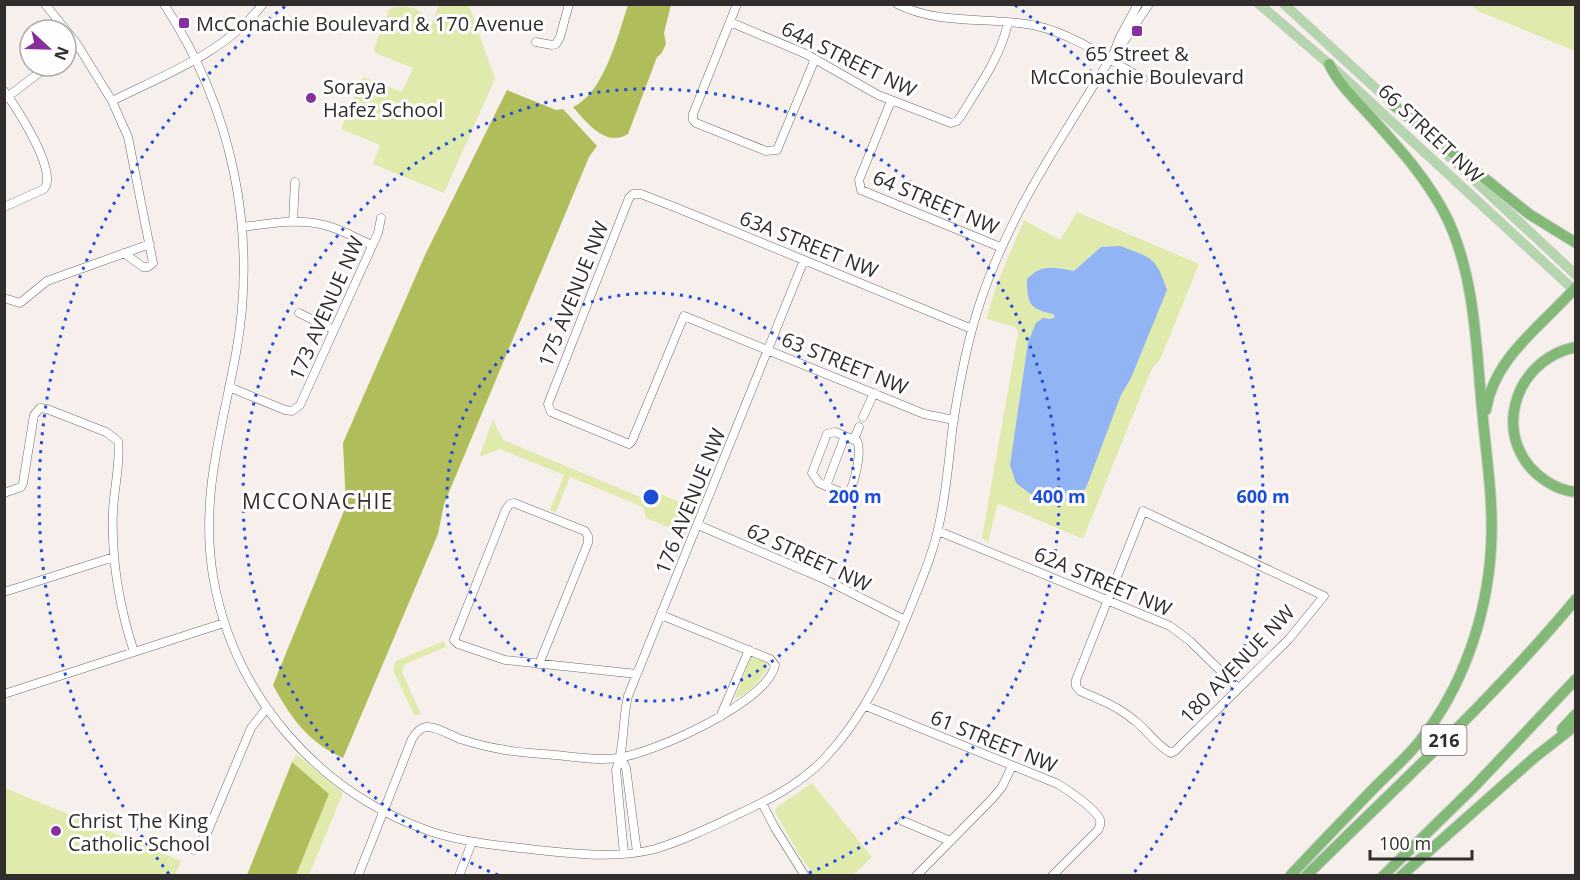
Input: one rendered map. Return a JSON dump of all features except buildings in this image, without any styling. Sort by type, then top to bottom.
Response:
[{"type":"highway","points":[[1290,876],[1419,742],[1442,708],[1459,678],[1474,640],[1489,569],[1491,520],[1473,316],[1456,239],[1436,197],[1423,178],[1337,80],[1329,64]]},
{"type":"highway","points":[[1391,103],[1529,214],[1575,243]]},
{"type":"highway","points":[[1484,437],[1487,401],[1495,379],[1509,358],[1575,290]]},
{"type":"highway","points":[[1575,347],[1552,355],[1535,367],[1517,396],[1513,422],[1517,442],[1535,473],[1558,488],[1575,492]]},
{"type":"highway","name":"216","points":[[1306,876],[1460,724],[1575,599]]},
{"type":"highway","name":"216","points":[[1383,876],[1474,787],[1575,679]]},
{"type":"highway","points":[[1535,757],[1575,714]]},
{"type":"highway","points":[[1401,876],[1575,724]]},
{"type":"main road","name":"66 STREET NW","points":[[1259,4],[1329,64],[1575,290]]},
{"type":"main road","points":[[1276,4],[1298,17]]},
{"type":"main road","name":"66 STREET NW","points":[[1284,4],[1575,275]]},
{"type":"street","points":[[45,4],[56,18]]},
{"type":"street","points":[[164,4],[197,60],[215,102],[237,183],[242,227],[242,306],[213,467],[208,516],[214,577],[224,623],[245,669],[267,708],[297,746],[348,789],[384,811],[436,833],[472,842],[594,855],[624,854],[656,849],[762,803],[790,787],[821,762],[850,729],[866,706],[886,667],[938,531],[961,375],[972,329],[1000,247],[1025,198],[1111,57],[1138,4]]},
{"type":"street","points":[[112,101],[197,60],[234,35],[263,4]]},
{"type":"street","points":[[536,42],[556,44],[569,4]]},
{"type":"street","points":[[737,4],[693,114],[693,120],[696,123],[766,151],[777,150],[815,59]]},
{"type":"street","points":[[897,4],[930,16],[1026,24],[1047,29],[1111,57],[1143,79]]},
{"type":"street","points":[[1111,57],[1149,4]]},
{"type":"street","name":"64A STREET NW","points":[[730,22],[815,59],[891,101],[947,123],[954,123],[961,116],[993,64],[1002,46],[1008,23]]},
{"type":"street","points":[[78,46],[112,101],[128,137],[153,263],[148,267],[143,267],[124,253]]},
{"type":"street","points":[[4,207],[48,185],[48,174],[32,135],[6,95],[31,78]]},
{"type":"street","name":"64 STREET NW","points":[[891,101],[859,180],[859,187],[864,192],[1000,247]]},
{"type":"street","points":[[293,222],[295,182]]},
{"type":"street","name":"63A STREET NW","points":[[633,194],[645,195],[972,329]]},
{"type":"street","name":"175 AVENUE NW","points":[[588,427],[549,409],[549,399],[629,198],[633,194]]},
{"type":"street","name":"173 AVENUE NW","points":[[229,387],[285,410],[296,409],[302,402],[372,245],[381,218]]},
{"type":"street","points":[[242,227],[293,222],[325,225],[372,245]]},
{"type":"street","points":[[4,298],[20,303],[47,281],[150,244]]},
{"type":"street","name":"176 AVENUE NW","points":[[624,854],[616,770],[621,758],[625,711],[637,674],[804,260]]},
{"type":"street","points":[[299,313],[334,330]]},
{"type":"street","name":"63 STREET NW","points":[[588,427],[629,444],[632,441],[684,316],[924,414],[954,420]]},
{"type":"street","points":[[863,417],[874,393]]},
{"type":"street","points":[[4,493],[21,487],[23,483],[34,415],[40,408],[114,436],[119,445],[114,489],[114,557],[121,604],[134,652]]},
{"type":"street","points":[[854,439],[859,428]]},
{"type":"street","points":[[835,432],[854,439],[860,447],[850,491],[847,495],[819,483],[812,473],[827,434],[835,432]]},
{"type":"street","points":[[826,486],[845,436]]},
{"type":"street","points":[[539,664],[588,543],[588,536],[585,531],[514,503],[506,509],[454,640],[458,644],[492,657],[539,664],[637,674]]},
{"type":"street","name":"180 AVENUE NW","points":[[1143,511],[1324,596],[1289,639],[1238,688],[1171,753],[1127,714],[1080,691],[1076,686],[1076,680],[1143,511]]},
{"type":"street","name":"62 STREET NW","points":[[698,525],[824,579],[905,620]]},
{"type":"street","name":"62A STREET NW","points":[[938,531],[1178,630],[1238,688]]},
{"type":"street","points":[[4,592],[114,557]]},
{"type":"street","points":[[358,876],[412,739],[426,727],[502,750],[598,759],[621,758],[647,750],[720,718],[757,690],[774,670],[770,659],[662,615]]},
{"type":"street","points":[[4,694],[224,623]]},
{"type":"street","points":[[720,718],[749,650]]},
{"type":"street","name":"61 STREET NW","points":[[866,706],[1066,789],[1083,802],[1101,821],[1098,830],[1052,876]]},
{"type":"street","points":[[194,850],[207,833],[251,728],[267,708]]},
{"type":"street","name":"176 AVENUE NW","points":[[621,758],[626,768],[637,852]]},
{"type":"street","points":[[916,876],[1002,787],[1012,766]]},
{"type":"street","points":[[762,803],[805,876]]},
{"type":"street","points":[[903,821],[950,841]]},
{"type":"street","points":[[459,876],[472,842]]},
{"type":"green space","points":[[439,5],[469,5],[495,79],[444,193],[373,164],[380,145],[341,129],[363,77],[402,92],[413,68],[375,53],[374,48],[389,9],[413,8],[432,23]]},
{"type":"green space","points":[[628,5],[671,5],[664,33],[666,44],[657,57],[628,134],[612,138],[597,131],[573,107],[584,100],[601,76],[614,47]]},
{"type":"green space","points":[[1471,5],[1575,5],[1575,51],[1478,11]]},
{"type":"green space","points":[[507,90],[556,110],[563,109],[597,146],[589,157],[444,504],[438,534],[343,758],[310,737],[286,708],[273,685],[346,506],[343,443],[425,255]]},
{"type":"green space","points":[[1077,212],[1199,264],[1160,360],[1152,368],[1083,539],[1000,504],[997,506],[988,542],[982,538],[1018,333],[1016,327],[986,319],[998,281],[1024,220],[1060,240]]},
{"type":"green space","points":[[493,420],[503,440],[645,499],[658,493],[696,509],[685,534],[646,518],[643,507],[570,477],[556,512],[550,510],[564,475],[500,449],[479,457]]},
{"type":"green space","points":[[444,641],[446,647],[405,664],[402,672],[421,714],[414,715],[393,670],[396,661]]},
{"type":"green space","points":[[751,657],[766,662],[768,669],[749,691],[735,698]]},
{"type":"green space","points":[[296,754],[343,793],[309,875],[296,875],[329,794],[292,762]]},
{"type":"green space","points":[[292,762],[329,794],[296,875],[247,875]]},
{"type":"green space","points":[[812,783],[872,857],[853,875],[814,875],[800,856],[775,812],[776,808]]},
{"type":"green space","name":"Christ The King Catholic School","points":[[5,788],[181,861],[175,875],[5,875]]},
{"type":"water","points":[[1120,246],[1151,260],[1160,271],[1167,290],[1131,378],[1121,395],[1086,488],[1077,497],[1058,504],[1033,496],[1016,483],[1010,465],[1028,342],[1036,323],[1043,318],[1055,317],[1031,304],[1027,279],[1038,271],[1049,268],[1074,271],[1101,247]]},
{"type":"place","name":"McConachie Boulevard & 170 Avenue","points":[[184,23]]},
{"type":"place","name":"65 Street & McConachie Boulevard","points":[[1137,31]]},
{"type":"place","name":"Soraya Hafez School","points":[[311,98]]},
{"type":"place","name":"Christ The King Catholic School","points":[[56,831]]},
{"type":"district","name":"MCCONACHIE","points":[[318,501]]}]
